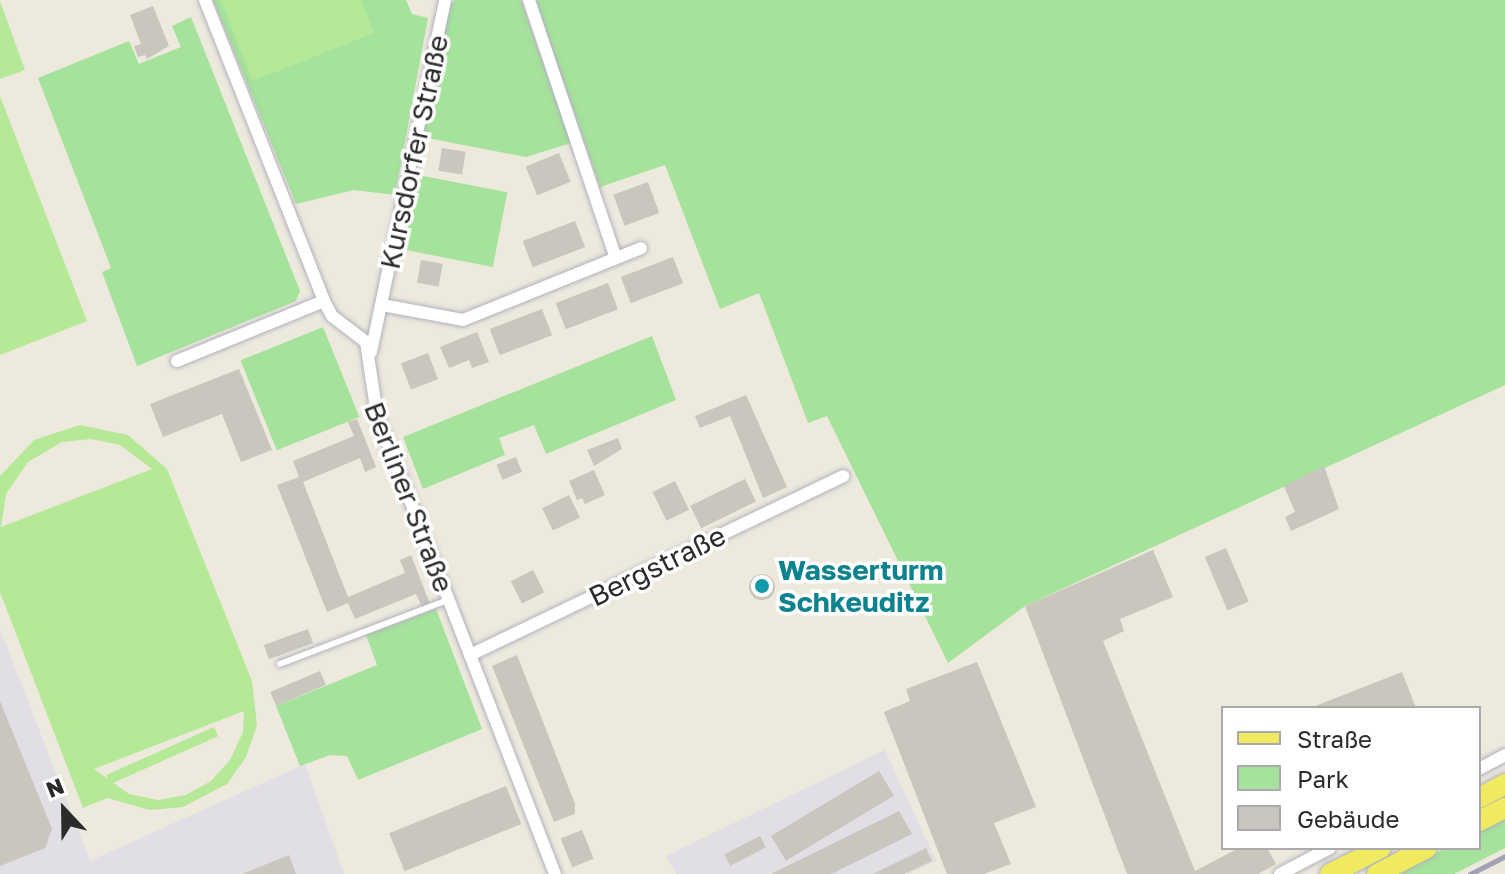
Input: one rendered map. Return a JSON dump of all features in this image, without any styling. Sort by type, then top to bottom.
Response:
[{"type":"main road","points":[[1481,797],[1505,784]]},
{"type":"main road","points":[[1481,820],[1505,808]]},
{"type":"main road","points":[[1330,874],[1377,850]]},
{"type":"main road","points":[[1377,874],[1423,850]]},
{"type":"street","points":[[205,0],[324,301],[332,316],[366,342],[370,355]]},
{"type":"street","name":"Kursdorfer Straße","points":[[370,355],[445,0]]},
{"type":"street","points":[[529,0],[616,258]]},
{"type":"street","name":"Kursdorfer Straße","points":[[382,305],[463,320],[641,248]]},
{"type":"street","points":[[177,361],[324,301]]},
{"type":"street","name":"Berliner Straße","points":[[370,355],[370,394],[555,874]]},
{"type":"street","name":"Bergstraße","points":[[470,655],[843,476]]},
{"type":"street","points":[[1481,768],[1505,755]]},
{"type":"street","points":[[1280,874],[1326,850]]},
{"type":"lane","points":[[280,664],[448,600]]},
{"type":"shaded area","points":[[0,629],[90,861],[305,764],[344,874],[0,874]]},
{"type":"shaded area","points":[[885,750],[936,861],[908,874],[676,874],[666,856]]},
{"type":"green space","points":[[213,0],[406,0],[412,14],[428,18],[395,195],[354,190],[296,204]]},
{"type":"green space","points":[[221,0],[361,0],[374,33],[253,81]]},
{"type":"green space","points":[[455,0],[521,0],[571,143],[526,157],[422,137],[448,8]]},
{"type":"green space","points":[[535,0],[1505,0],[1505,385],[1025,606],[948,663],[827,416],[808,423],[759,293],[720,309],[665,165],[600,187]]},
{"type":"green space","points":[[0,1],[25,70],[0,79]]},
{"type":"green space","points":[[191,17],[300,291],[296,301],[137,366],[102,272],[111,268],[38,78],[129,41],[139,64],[181,47],[172,26]]},
{"type":"green space","points":[[0,96],[87,321],[0,355]]},
{"type":"green space","points":[[418,175],[507,192],[493,267],[403,250]]},
{"type":"green space","points":[[323,327],[359,417],[277,450],[240,360]]},
{"type":"green space","points":[[652,336],[676,400],[546,454],[534,425],[499,438],[505,455],[423,489],[403,437]]},
{"type":"green space","points":[[80,425],[128,435],[167,469],[252,681],[257,725],[246,757],[227,784],[183,807],[150,810],[107,798],[83,808],[0,592],[0,476],[34,440]],"holes":[[[91,439],[120,445],[152,469],[1,527],[6,494],[28,462],[62,442]],[[244,711],[243,732],[230,760],[211,781],[186,795],[158,800],[129,794],[94,769]]]},
{"type":"green space","points":[[436,609],[482,729],[358,780],[347,756],[330,755],[300,766],[276,706],[377,665],[366,635]]},
{"type":"green space","points":[[214,727],[218,736],[110,784],[106,775]]},
{"type":"green space","points":[[1505,818],[1505,848],[1454,874],[1396,874],[1442,850],[1481,850],[1481,830]]},
{"type":"building","points":[[153,6],[169,46],[147,59],[145,55],[138,57],[134,46],[141,44],[130,15]]},
{"type":"building","points":[[442,148],[466,152],[462,174],[438,171]]},
{"type":"building","points":[[559,153],[571,182],[537,195],[526,166]]},
{"type":"building","points":[[648,182],[659,213],[625,226],[613,195]]},
{"type":"building","points":[[575,221],[585,247],[533,267],[523,241]]},
{"type":"building","points":[[673,257],[683,283],[631,303],[621,277]]},
{"type":"building","points":[[421,260],[443,264],[439,286],[417,283]]},
{"type":"building","points":[[608,283],[618,309],[566,329],[556,303]]},
{"type":"building","points":[[542,309],[552,335],[500,355],[490,329]]},
{"type":"building","points":[[477,332],[489,362],[472,368],[469,360],[449,368],[440,347]]},
{"type":"building","points":[[428,353],[438,379],[411,390],[401,363]]},
{"type":"building","points":[[239,369],[272,450],[241,462],[222,414],[163,437],[150,404]]},
{"type":"building","points":[[746,395],[787,487],[763,498],[730,416],[700,428],[695,416]]},
{"type":"building","points":[[357,419],[376,467],[365,472],[360,458],[303,482],[348,597],[405,573],[400,560],[411,555],[430,604],[422,607],[416,594],[355,619],[348,603],[327,612],[277,485],[299,477],[293,461],[354,436],[348,422]]},
{"type":"building","points":[[618,438],[622,449],[594,466],[587,450]]},
{"type":"building","points":[[516,457],[522,472],[503,480],[497,465]]},
{"type":"building","points":[[1324,466],[1339,509],[1291,531],[1285,517],[1295,512],[1284,486]]},
{"type":"building","points":[[594,470],[605,495],[585,504],[582,498],[577,500],[569,481]]},
{"type":"building","points":[[745,479],[756,501],[701,528],[690,506]]},
{"type":"building","points":[[675,481],[689,510],[667,521],[653,492]]},
{"type":"building","points":[[569,495],[580,517],[553,531],[542,508]]},
{"type":"building","points":[[1226,548],[1249,601],[1227,610],[1205,557]]},
{"type":"building","points":[[1153,550],[1173,597],[1120,619],[1124,631],[1103,641],[1195,871],[1235,850],[1268,850],[1276,864],[1258,874],[1127,874],[1025,606]]},
{"type":"building","points":[[533,570],[544,592],[522,604],[511,581]]},
{"type":"building","name":"Wasserturm Schkeuditz","points":[[762,574],[771,578],[775,587],[771,596],[762,600],[753,596],[749,587],[753,578]]},
{"type":"building","points":[[308,629],[313,643],[269,659],[264,645]]},
{"type":"building","points":[[517,655],[575,804],[575,814],[554,822],[492,666]]},
{"type":"building","points":[[977,662],[1036,807],[994,823],[1011,864],[984,874],[947,874],[884,712],[910,701],[906,689]]},
{"type":"building","points":[[320,671],[326,685],[276,706],[270,692]]},
{"type":"building","points":[[1402,672],[1415,706],[1315,706]]},
{"type":"building","points":[[0,701],[52,829],[45,848],[0,866]]},
{"type":"building","points":[[879,771],[894,796],[786,861],[771,836]]},
{"type":"building","points":[[506,786],[521,824],[405,871],[389,833]]},
{"type":"building","points":[[899,811],[912,834],[831,874],[771,874]]},
{"type":"building","points":[[582,830],[594,859],[572,867],[561,839]]},
{"type":"building","points":[[760,836],[766,848],[730,866],[724,854]]},
{"type":"building","points":[[926,848],[932,861],[904,874],[873,874]]},
{"type":"building","points":[[289,855],[296,874],[242,874]]},
{"type":"railway","points":[[1470,874],[1505,856]]},
{"type":"place","name":"Wasserturm Schkeuditz","points":[[762,586]]}]
